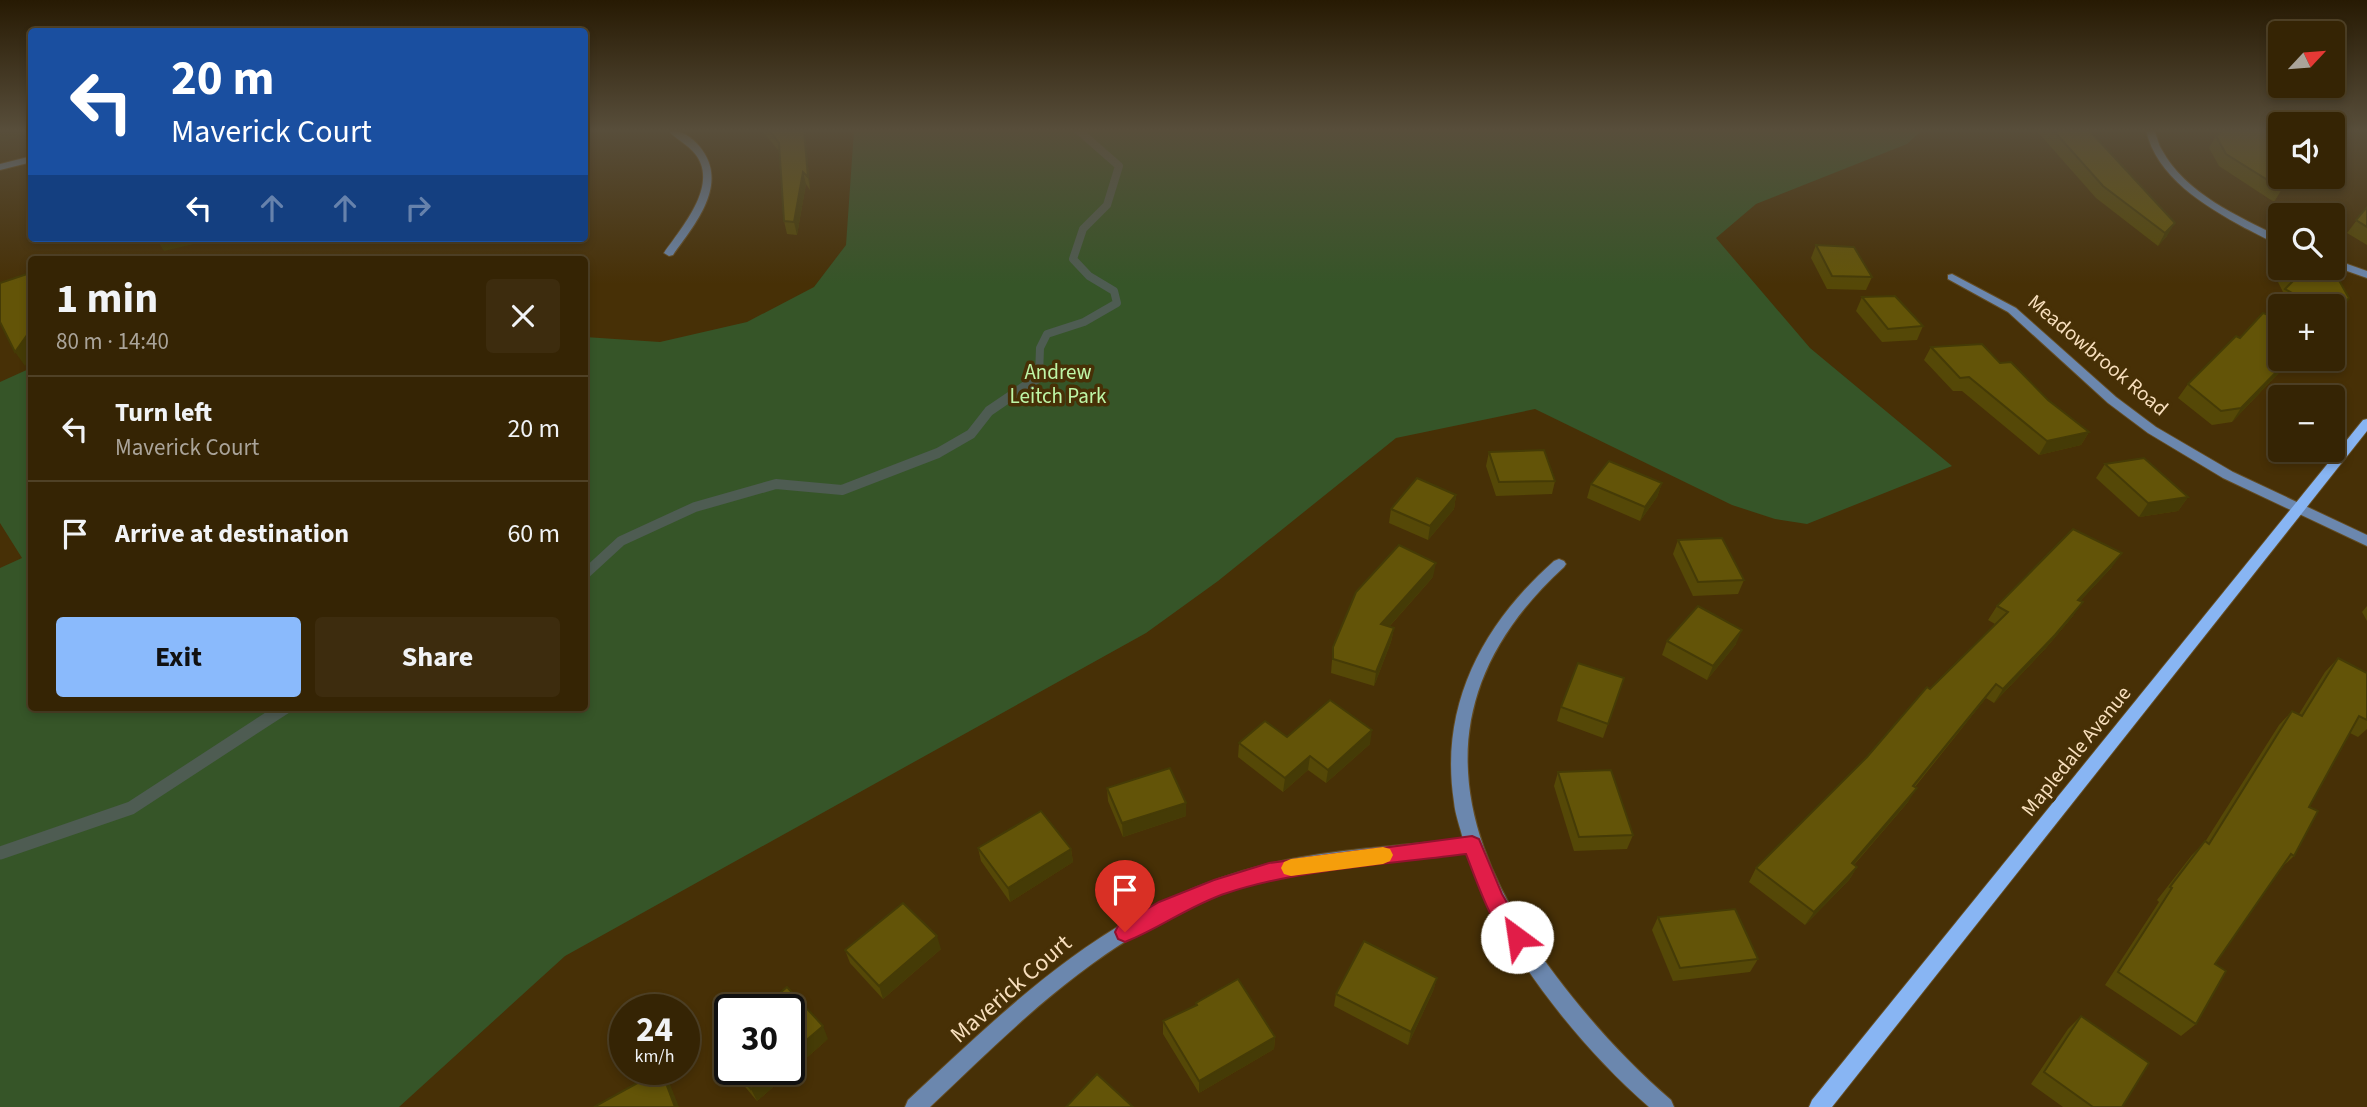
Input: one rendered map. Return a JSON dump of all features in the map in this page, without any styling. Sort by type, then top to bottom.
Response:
[{"type":"street","points":[[669,253],[695,218],[709,182]]},
{"type":"street","points":[[2184,182],[2230,215],[2268,235]]},
{"type":"street","points":[[2345,267],[2367,275]]},
{"type":"street","name":"Meadowbrook Road","points":[[1952,277],[2012,310],[2112,400],[2152,430],[2228,475],[2367,541]]},
{"type":"street","name":"Mapledale Avenue","points":[[1819,1107],[2367,423]]},
{"type":"street","points":[[1559,564],[1525,595],[1497,632],[1475,675],[1461,723],[1456,765],[1464,818],[1493,898],[1528,957],[1585,1027],[1664,1107]]},
{"type":"street","name":"Maverick Court","points":[[915,1107],[1068,969],[1104,944],[1167,909],[1221,886],[1269,872],[1472,845]]},
{"type":"green space","name":"Andrew Leitch Park","points":[[850,182],[1812,182],[1756,204],[1716,238],[1810,348],[1952,466],[1807,524],[1775,519],[1732,505],[1535,409],[1396,438],[1218,581],[1146,633],[565,956],[399,1107],[0,1107],[0,568],[22,558],[0,523],[0,382],[28,369],[28,711],[588,711],[588,337],[660,342],[747,322],[814,287],[846,245]]},
{"type":"building","points":[[781,182],[801,182],[794,222],[784,221]]},
{"type":"building","points":[[2099,182],[2137,182],[2175,223],[2165,233]]},
{"type":"building","points":[[2367,207],[2367,227],[2356,220]]},
{"type":"building","points":[[1816,245],[1854,247],[1872,277],[1832,276]]},
{"type":"building","points":[[28,276],[28,334],[15,352],[0,322],[0,283]]},
{"type":"building","points":[[2339,280],[2349,298],[2345,303],[2345,294],[2294,294],[2285,289],[2293,281]]},
{"type":"building","points":[[1895,296],[1923,326],[1888,329],[1862,297]]},
{"type":"building","points":[[2263,313],[2268,315],[2268,371],[2277,371],[2241,408],[2221,411],[2188,384],[2236,336],[2240,338]]},
{"type":"building","points":[[1982,344],[2000,363],[2011,362],[2048,400],[2089,432],[2047,441],[1969,377],[1960,378],[1931,347]]},
{"type":"building","points":[[1544,450],[1555,481],[1499,482],[1489,452]]},
{"type":"building","points":[[2144,458],[2188,497],[2148,503],[2105,464]]},
{"type":"building","points":[[1609,461],[1662,483],[1645,507],[1591,484]]},
{"type":"building","points":[[1417,478],[1456,495],[1430,526],[1391,509]]},
{"type":"building","points":[[2073,529],[2122,553],[2078,600],[2083,602],[2055,635],[2003,689],[1996,684],[1913,786],[1917,788],[1852,863],[1857,867],[1814,912],[1756,868],[1867,757],[1927,687],[1930,689],[2008,612],[1997,606]]},
{"type":"building","points":[[1722,538],[1744,580],[1698,582],[1678,540]]},
{"type":"building","points":[[1399,545],[1436,563],[1381,624],[1394,628],[1376,672],[1333,659],[1333,647],[1356,592]]},
{"type":"building","points":[[1698,606],[1742,630],[1713,666],[1667,641]]},
{"type":"building","points":[[2338,658],[2367,673],[2367,720],[2359,716],[2309,807],[2318,811],[2294,856],[2291,854],[2215,964],[2226,971],[2196,1024],[2118,972],[2172,888],[2170,887],[2205,841],[2209,844],[2292,711],[2302,716]]},
{"type":"building","points":[[1578,663],[1624,678],[1608,724],[1561,707]]},
{"type":"building","points":[[1330,700],[1372,730],[1328,770],[1310,756],[1285,778],[1239,743],[1265,721],[1287,737]]},
{"type":"building","points":[[1170,768],[1186,803],[1122,823],[1107,788]]},
{"type":"building","points":[[1611,770],[1633,835],[1579,837],[1558,772]]},
{"type":"building","points":[[1041,811],[1071,849],[1008,888],[978,848]]},
{"type":"building","points":[[903,903],[937,936],[879,986],[845,950]]},
{"type":"building","points":[[1735,909],[1758,959],[1680,968],[1658,917]]},
{"type":"building","points":[[1364,941],[1437,978],[1411,1032],[1336,994]]},
{"type":"building","points":[[1238,979],[1275,1037],[1199,1081],[1163,1021],[1197,1005],[1196,1003]]},
{"type":"building","points":[[787,987],[793,994],[779,994]]},
{"type":"building","points":[[805,1006],[823,1026],[805,1041]]},
{"type":"building","points":[[2081,1016],[2149,1063],[2122,1107],[2093,1107],[2044,1072]]},
{"type":"building","points":[[1097,1074],[1133,1107],[1066,1107]]},
{"type":"building","points":[[634,1085],[667,1085],[675,1107],[594,1107]]},
{"type":"waterway","points":[[1039,376],[1040,348],[1047,334],[1084,322],[1117,303],[1114,291],[1089,276],[1073,259],[1083,229],[1107,205],[1114,182]]},
{"type":"waterway","points":[[588,571],[621,541],[695,507],[776,484],[842,490],[938,453],[971,434],[989,411],[1039,376]]},
{"type":"waterway","points":[[0,853],[131,808],[280,711]]},
{"type":"slow traffic","points":[[1291,868],[1383,855]]},
{"type":"route","points":[[1125,932],[1167,909],[1221,886],[1269,872],[1312,864],[1472,845],[1493,898],[1517,937]]}]
